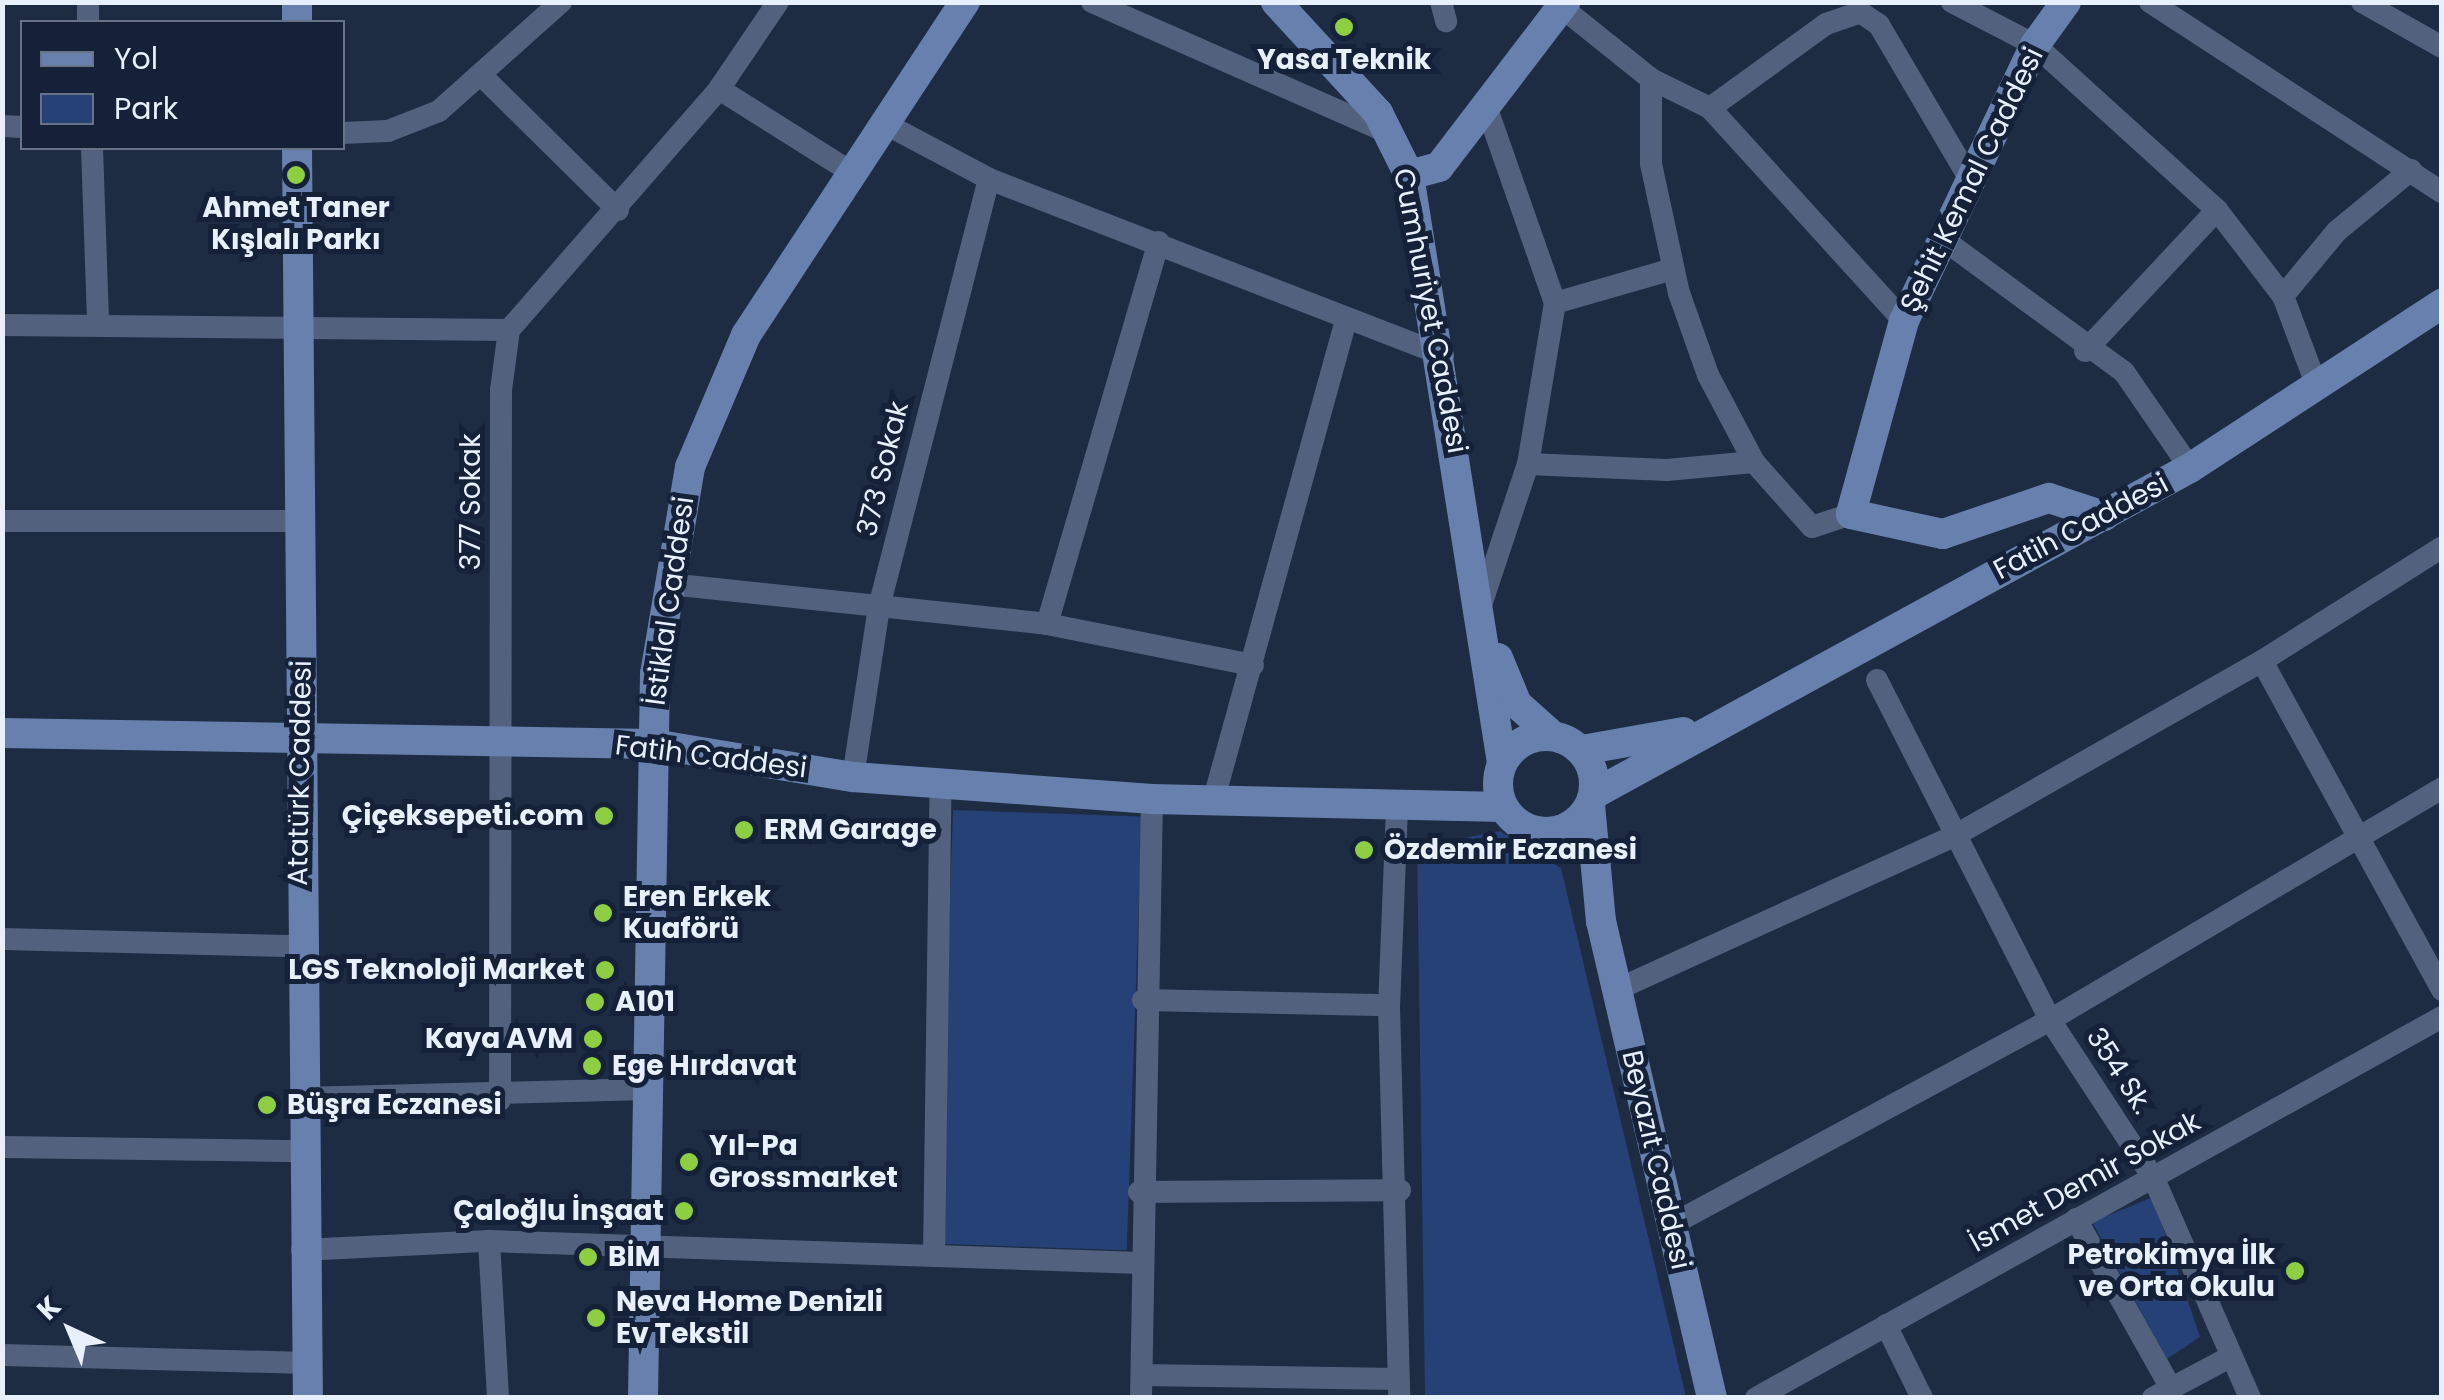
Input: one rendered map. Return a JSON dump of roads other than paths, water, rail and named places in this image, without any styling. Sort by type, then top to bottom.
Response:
[{"type":"street","points":[[345,133],[388,131],[439,112],[561,2]]},
{"type":"street","points":[[2,324],[98,320],[296,330],[510,330],[719,89],[778,2]]},
{"type":"street","name":"İstiklal Caddesi","points":[[644,1398],[640,1245],[653,744],[668,584],[711,403],[850,171],[965,2]]},
{"type":"street","points":[[1092,2],[1387,132]]},
{"type":"street","name":"Cumhuriyet Caddesi","points":[[1276,2],[1387,132],[1409,176],[1482,602],[1501,787]]},
{"type":"street","points":[[1952,2],[2035,44],[2216,210],[2283,296],[2318,389]]},
{"type":"street","name":"Şehit Kemal Caddesi","points":[[1852,514],[1904,321],[1940,237],[1971,181],[2035,44],[2066,2]]},
{"type":"street","points":[[2150,2],[2442,192]]},
{"type":"street","points":[[2362,2],[2442,47]]},
{"type":"street","points":[[1409,176],[1439,166],[1487,108],[1561,3],[1651,79],[1710,108],[1904,321]]},
{"type":"street","points":[[1710,108],[1826,24],[1860,12],[1879,25],[1971,181]]},
{"type":"street","points":[[482,76],[618,210]]},
{"type":"street","points":[[1651,79],[1651,164],[1674,269],[1708,375],[1754,462],[1812,527],[1852,514],[1943,534],[2049,498],[2104,516]]},
{"type":"street","points":[[719,89],[850,171]]},
{"type":"street","points":[[1482,602],[1528,464],[1555,303],[1487,108]]},
{"type":"street","points":[[882,122],[989,179],[1442,355]]},
{"type":"street","points":[[92,150],[98,320]]},
{"type":"street","name":"Atatürk Caddesi","points":[[297,150],[296,330],[302,521],[298,946],[308,1398]]},
{"type":"street","points":[[2283,296],[2337,231],[2411,170]]},
{"type":"street","name":"373 Sokak","points":[[853,777],[878,607],[989,179]]},
{"type":"street","points":[[2086,351],[2216,210]]},
{"type":"street","points":[[1940,237],[2086,351],[2124,372],[2190,468]]},
{"type":"street","points":[[1048,624],[1159,242]]},
{"type":"street","points":[[1555,303],[1674,269]]},
{"type":"street","name":"Fatih Caddesi","points":[[1527,829],[1560,831],[1592,800],[1706,728],[2190,468],[2318,389],[2442,304]]},
{"type":"street","points":[[1213,802],[1346,320]]},
{"type":"street","name":"377 Sokak","points":[[500,1100],[500,741],[510,330]]},
{"type":"street","points":[[1528,464],[1667,470],[1754,462]]},
{"type":"street","points":[[2,521],[302,521]]},
{"type":"street","points":[[1616,990],[1954,836],[2262,662],[2442,547]]},
{"type":"street","points":[[668,584],[1048,624],[1253,664]]},
{"type":"street","name":"Cumhuriyet Caddesi","points":[[1482,602],[1516,704],[1553,736]]},
{"type":"street","points":[[2262,662],[2442,990]]},
{"type":"street","name":"354 Sk.","points":[[1877,680],[2050,1020],[2154,1179],[2250,1398]]},
{"type":"street","name":"Fatih Caddesi","points":[[1582,750],[1706,728]]},
{"type":"street","name":"Fatih Caddesi","points":[[2,733],[653,744],[853,777],[1213,802],[1397,808],[1501,787]]},
{"type":"street","points":[[1553,736],[1582,750],[1592,800],[1601,922]]},
{"type":"street","name":"Fatih Caddesi","points":[[1501,787],[1522,742],[1553,736]]},
{"type":"street","points":[[934,1254],[941,782]]},
{"type":"street","points":[[1501,787],[1527,829],[1576,862],[1601,922]]},
{"type":"street","name":"Fatih Caddesi","points":[[1359,805],[1501,787]]},
{"type":"street","points":[[1671,1225],[2050,1020],[2442,788]]},
{"type":"street","points":[[1152,799],[1139,1192],[1142,1386],[1398,1388],[1400,1190],[1389,1004],[1397,808]]},
{"type":"street","name":"Beyazıt Caddesi","points":[[1601,922],[1712,1398]]},
{"type":"street","points":[[2,939],[298,946]]},
{"type":"street","points":[[1143,1000],[1389,1004]]},
{"type":"street","name":"İsmet Demir Sokak","points":[[1756,1398],[2442,1017]]},
{"type":"street","points":[[303,1098],[500,1100],[647,1089]]},
{"type":"street","points":[[2,1147],[300,1151]]},
{"type":"street","points":[[1139,1192],[1400,1190]]},
{"type":"street","points":[[2076,1220],[2162,1392],[2230,1357]]},
{"type":"street","points":[[302,1250],[489,1241],[1140,1263]]},
{"type":"street","points":[[489,1241],[498,1398]]},
{"type":"street","points":[[1886,1325],[1922,1398]]},
{"type":"street","points":[[2,1356],[307,1363]]},
{"type":"place","name":"Yasa Teknik","points":[[1344,27]]},
{"type":"place","name":"Ahmet Taner Kışlalı Parkı","points":[[296,175]]},
{"type":"place","name":"Çiçeksepeti.com","points":[[604,816]]},
{"type":"place","name":"ERM Garage","points":[[744,830]]},
{"type":"place","name":"Özdemir Eczanesi","points":[[1364,850]]},
{"type":"place","name":"Eren Erkek Kuaförü","points":[[603,913]]},
{"type":"place","name":"LGS Teknoloji Market","points":[[605,970]]},
{"type":"place","name":"A101","points":[[595,1002]]},
{"type":"place","name":"Kaya AVM","points":[[593,1039]]},
{"type":"place","name":"Ege Hırdavat","points":[[592,1066]]},
{"type":"place","name":"Büşra Eczanesi","points":[[267,1105]]},
{"type":"place","name":"Yıl-Pa Grossmarket","points":[[689,1162]]},
{"type":"place","name":"Çaloğlu İnşaat","points":[[684,1211]]},
{"type":"place","name":"BİM","points":[[588,1257]]},
{"type":"place","name":"Petrokimya İlk ve Orta Okulu","points":[[2295,1271]]},
{"type":"place","name":"Neva Home Denizli Ev Tekstil","points":[[596,1318]]}]
